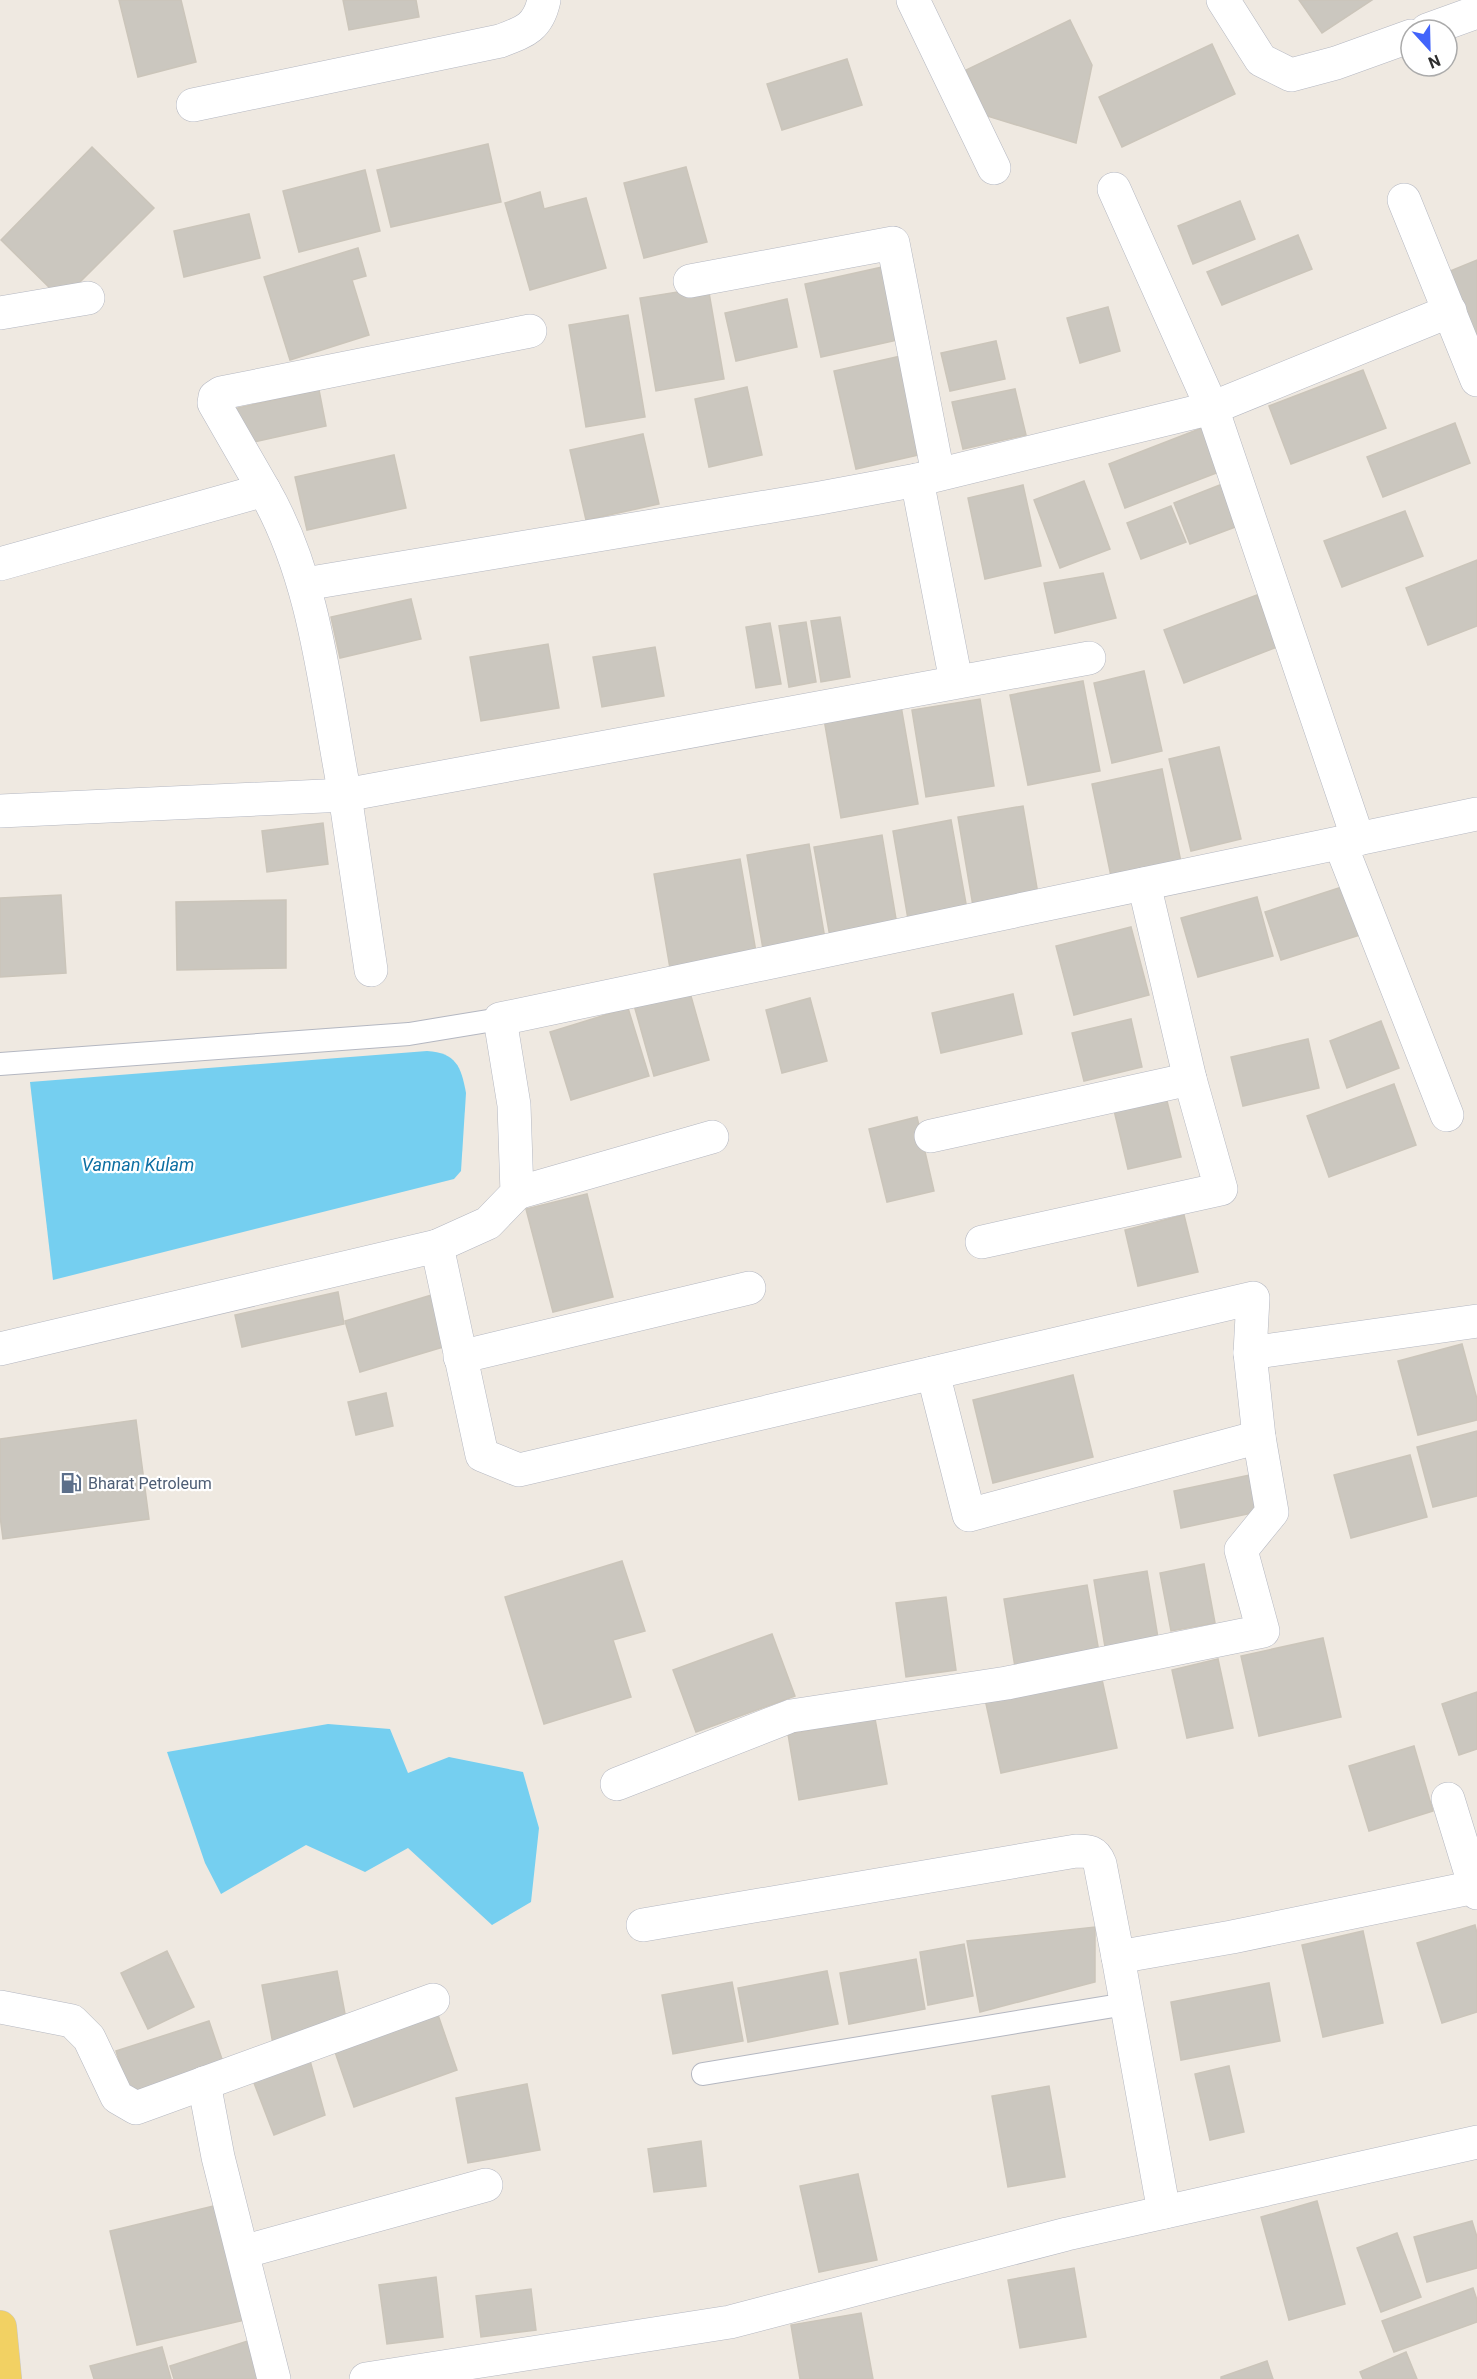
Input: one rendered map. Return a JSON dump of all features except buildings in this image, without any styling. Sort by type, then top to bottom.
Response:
[{"type":"main road","points":[[0,2327],[5,2379]]},
{"type":"street","points":[[193,105],[500,41],[529,30],[542,11],[544,0]]},
{"type":"street","points":[[913,0],[994,168]]},
{"type":"street","points":[[1223,0],[1261,60],[1291,75],[1336,63],[1399,40]]},
{"type":"street","points":[[1459,18],[1477,12]]},
{"type":"street","points":[[1114,189],[1212,408],[1349,841],[1447,1115]]},
{"type":"street","points":[[1404,200],[1477,380]]},
{"type":"street","points":[[690,281],[893,243],[956,681]]},
{"type":"street","points":[[0,313],[88,298]]},
{"type":"street","points":[[305,584],[820,498],[927,477],[1212,408],[1450,311]]},
{"type":"street","points":[[371,970],[345,795],[305,584],[279,517],[214,403],[215,398],[221,393],[530,331]]},
{"type":"street","points":[[0,564],[264,490]]},
{"type":"street","points":[[0,811],[345,795],[1089,658]]},
{"type":"street","points":[[517,1193],[514,1105],[500,1019],[1477,814]]},
{"type":"street","points":[[982,1242],[1221,1189],[1190,1079],[1144,884]]},
{"type":"street","points":[[931,1136],[1190,1079]]},
{"type":"street","points":[[0,1348],[437,1246],[488,1223],[517,1193],[712,1137]]},
{"type":"street","points":[[437,1246],[482,1455],[519,1470],[1253,1298],[1250,1353],[1259,1437],[1272,1512],[1241,1550],[1263,1631],[1007,1683],[791,1716],[617,1784]]},
{"type":"street","points":[[460,1357],[749,1288]]},
{"type":"street","points":[[1250,1353],[1477,1321]]},
{"type":"street","points":[[933,1373],[969,1515],[1259,1437]]},
{"type":"street","points":[[1118,1958],[1476,1890],[1448,1799]]},
{"type":"street","points":[[643,1925],[1076,1851],[1090,1851],[1097,1856],[1100,1864],[1164,2212]]},
{"type":"street","points":[[0,2007],[72,2021],[89,2038],[117,2097],[136,2108],[433,2000]]},
{"type":"street","points":[[204,2083],[218,2157],[274,2379]]},
{"type":"street","points":[[366,2379],[730,2322],[1067,2234],[1477,2142]]},
{"type":"street","points":[[243,2252],[486,2185]]},
{"type":"lane","points":[[0,1064],[409,1034],[500,1019]]},
{"type":"lane","points":[[703,2074],[1126,2004]]},
{"type":"water","name":"Vannan Kulam","points":[[427,1051],[445,1055],[456,1063],[462,1075],[466,1093],[461,1171],[454,1179],[53,1280],[30,1082]]},
{"type":"water","points":[[328,1724],[390,1729],[408,1773],[449,1757],[523,1772],[539,1828],[531,1902],[492,1925],[408,1848],[365,1872],[306,1845],[221,1894],[205,1863],[167,1752]]},
{"type":"place","name":"Bharat Petroleum","points":[[71,1483]]}]
